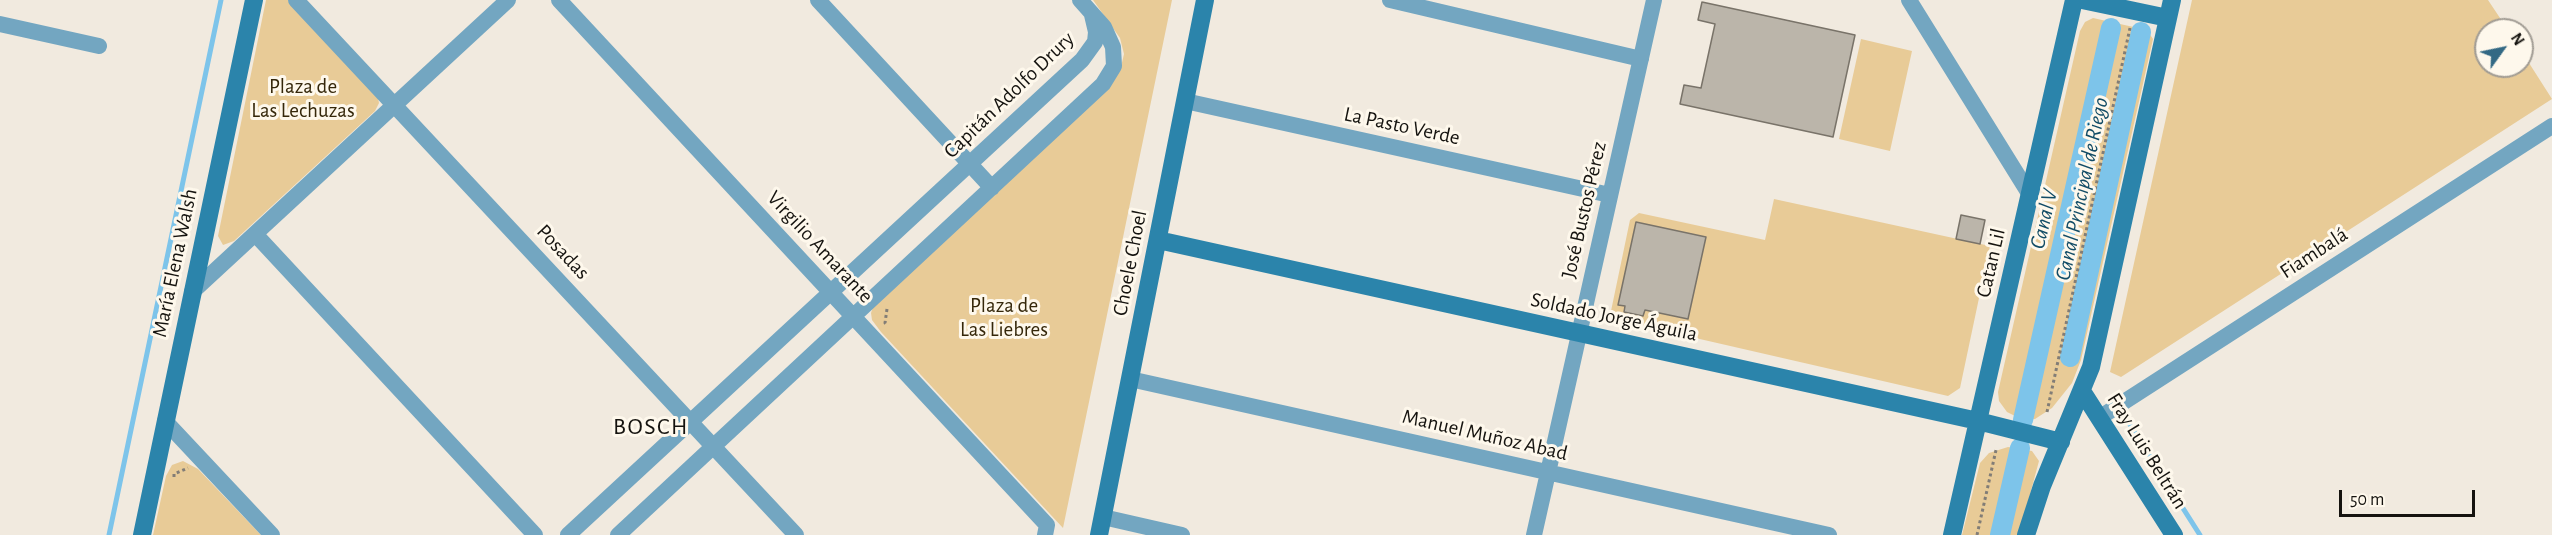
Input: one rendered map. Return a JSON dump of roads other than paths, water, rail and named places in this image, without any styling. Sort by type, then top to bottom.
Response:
[{"type":"street","name":"María Elena Walsh","points":[[141,535],[254,0]]},
{"type":"street","name":"Posadas","points":[[296,0],[796,535]]},
{"type":"street","points":[[192,292],[508,0]]},
{"type":"street","name":"Virgilio Amarante","points":[[559,0],[831,292],[1046,530]]},
{"type":"street","points":[[818,0],[992,188]]},
{"type":"street","name":"Choele Choel","points":[[1101,526],[1205,0]]},
{"type":"street","points":[[1390,0],[1641,59]]},
{"type":"street","name":"José Bustos Pérez","points":[[1534,535],[1654,0]]},
{"type":"street","points":[[1910,0],[2030,195]]},
{"type":"street","name":"Catan Lil","points":[[1952,535],[2074,0]]},
{"type":"street","points":[[2082,0],[2168,18]]},
{"type":"street","points":[[2026,535],[2035,506],[2093,359],[2172,0]]},
{"type":"street","name":"Capitán Adolfo Drury","points":[[568,535],[1090,51],[1096,32],[1085,6]]},
{"type":"street","name":"Capitán Adolfo Drury","points":[[618,535],[992,188],[1110,75],[1115,57],[1113,47],[1104,27],[1085,6]]},
{"type":"street","points":[[0,24],[99,46]]},
{"type":"street","name":"La Pasto Verde","points":[[1185,101],[1610,195]]},
{"type":"street","name":"Fiambalá","points":[[2099,418],[2552,126]]},
{"type":"street","points":[[256,235],[535,535]]},
{"type":"street","name":"Soldado Jorge Águila","points":[[1158,240],[1978,421],[2061,442]]},
{"type":"street","name":"Manuel Muñoz Abad","points":[[1130,378],[1829,535]]},
{"type":"street","name":"Fray Luis Beltrán","points":[[2082,391],[2174,535]]},
{"type":"street","points":[[165,421],[272,535]]},
{"type":"street","points":[[1101,526],[1182,535]]},
{"type":"waterway","points":[[109,535],[221,0]]},
{"type":"waterway","name":"Canal V","points":[[2023,420],[2111,28]]},
{"type":"waterway","name":"Canal Principal de Riego","points":[[2070,357],[2141,32]]},
{"type":"waterway","points":[[2127,420],[2200,535]]},
{"type":"waterway","name":"Canal Principal de Riego","points":[[2000,535],[2020,448]]},
{"type":"district","name":"BOSCH","points":[[651,427]]},
{"type":"park label","name":"Plaza de Las Lechuzas","points":[[303,99]]},
{"type":"park label","name":"Plaza de Las Liebres","points":[[1004,318]]}]
